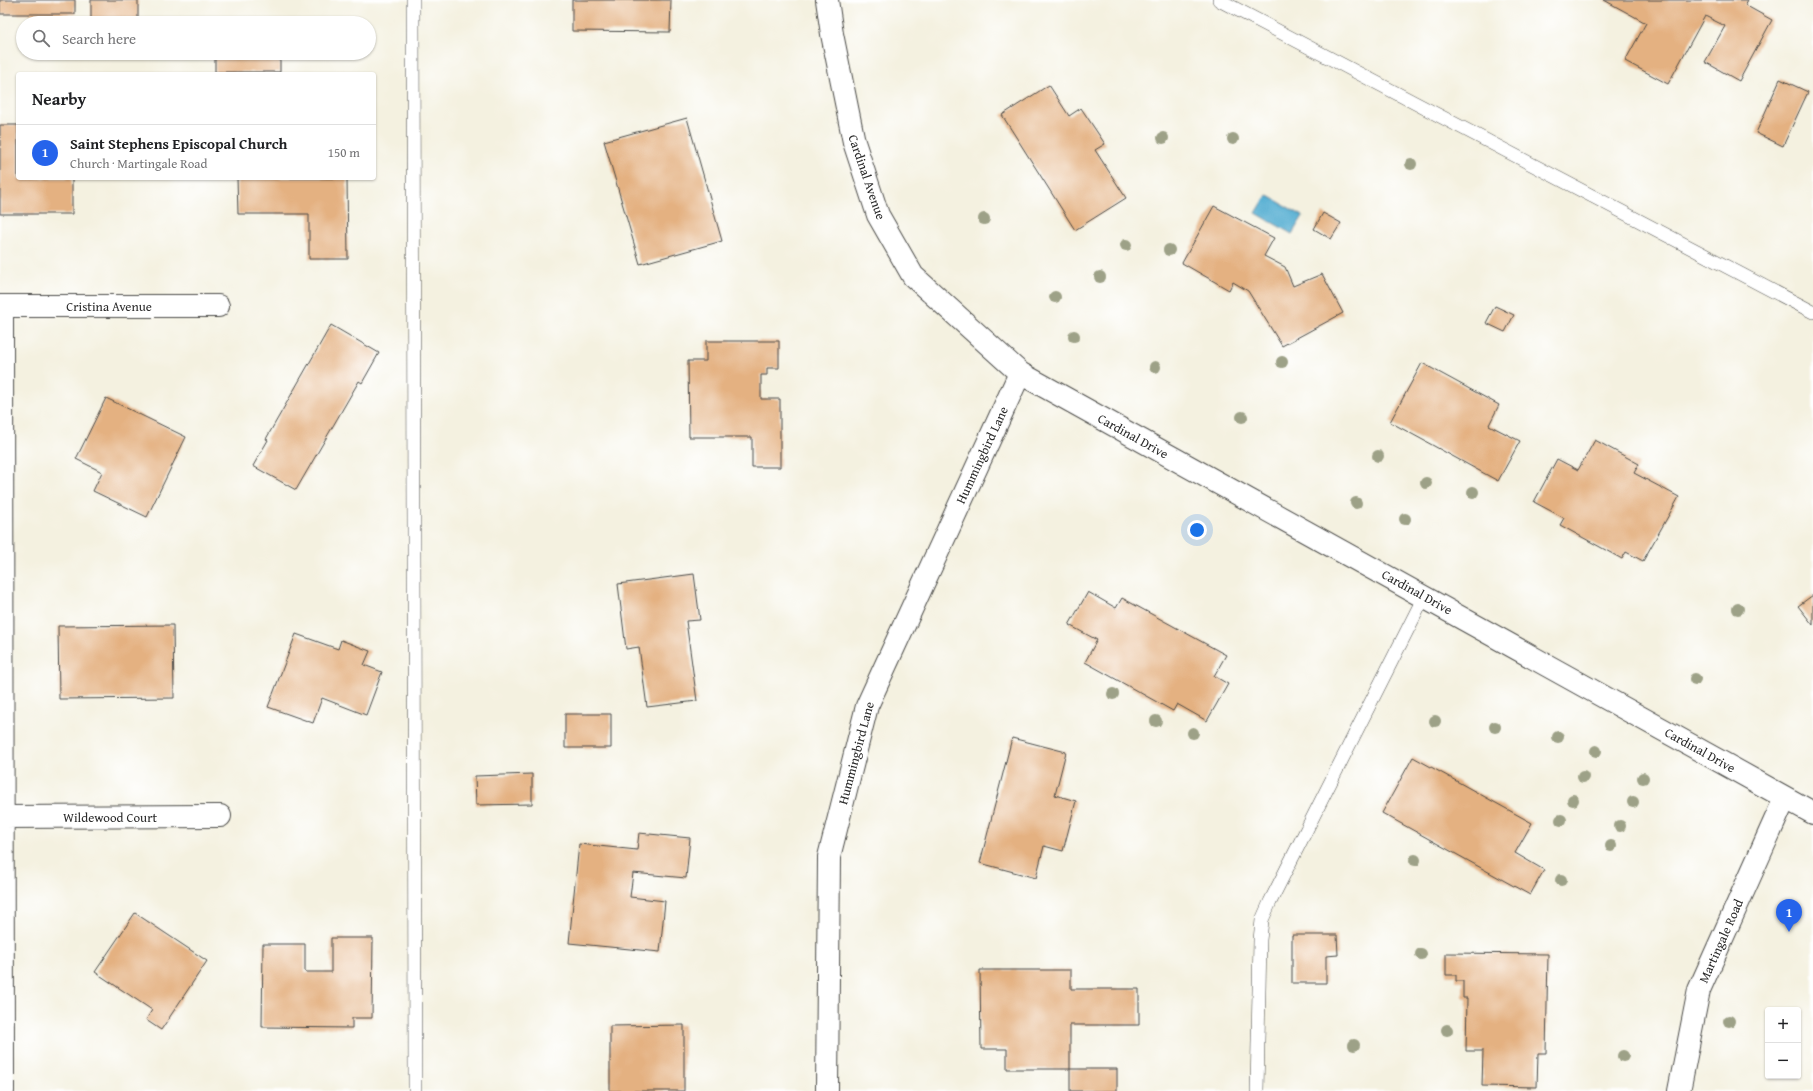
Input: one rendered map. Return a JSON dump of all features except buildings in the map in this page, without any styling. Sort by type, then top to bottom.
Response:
[{"type":"street","name":"Cardinal Avenue","points":[[827,0],[832,34],[854,142],[878,215],[913,276],[1020,373]]},
{"type":"street","name":"Cristina Avenue","points":[[1,306],[218,306]]},
{"type":"street","points":[[1,306],[1,817],[3,1091]]},
{"type":"street","name":"Cardinal Drive","points":[[1020,373],[1813,813]]},
{"type":"street","name":"Hummingbird Lane","points":[[827,1091],[829,857],[867,706],[1020,373]]},
{"type":"street","name":"Martingale Road","points":[[1679,1091],[1699,990],[1785,798]]},
{"type":"street","name":"Wildewood Court","points":[[1,817],[220,816]]},
{"type":"lane","points":[[413,0],[415,1091]]},
{"type":"lane","points":[[1219,0],[1813,312]]},
{"type":"lane","points":[[1257,1091],[1260,940],[1262,920],[1424,597]]},
{"type":"water","points":[[1267,195],[1303,216],[1292,234],[1256,213]]},
{"type":"place","name":"Saint Stephens Episcopal Church","points":[[1789,932]]}]
